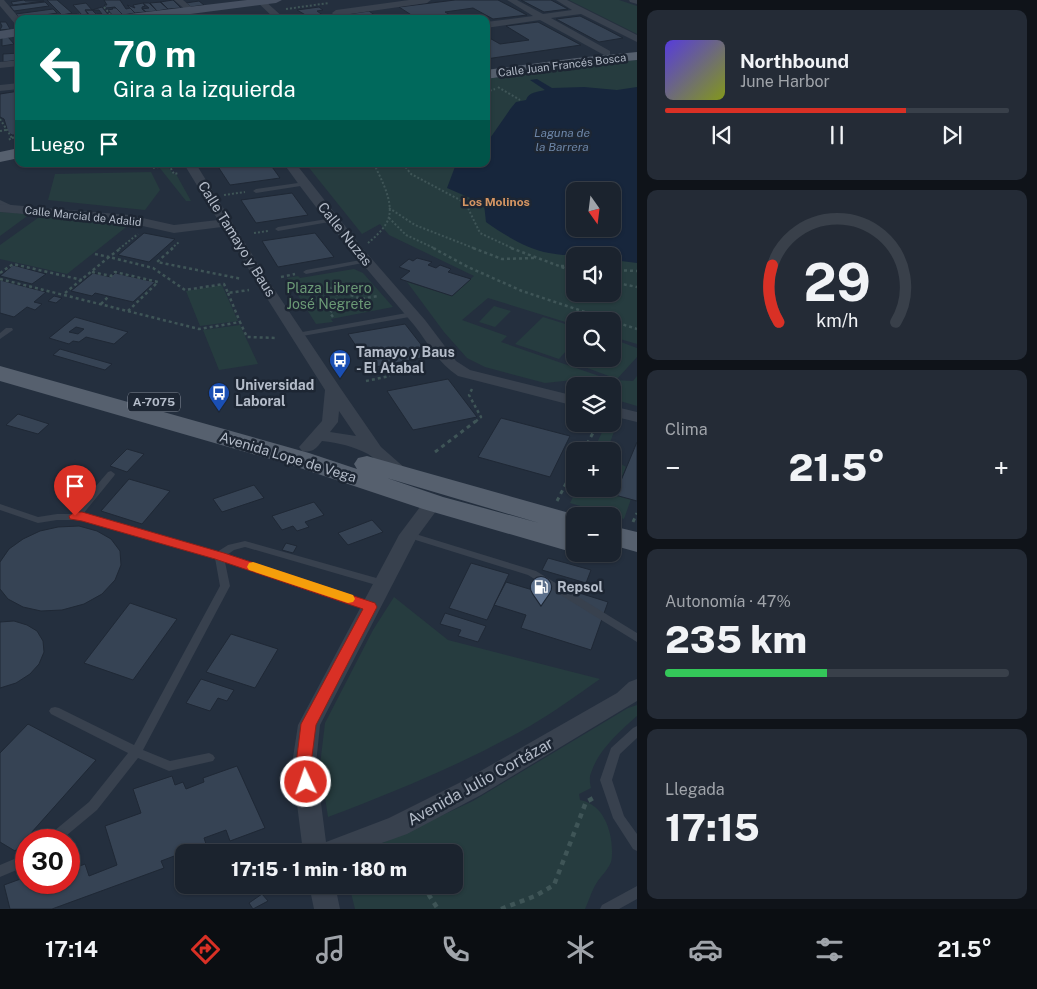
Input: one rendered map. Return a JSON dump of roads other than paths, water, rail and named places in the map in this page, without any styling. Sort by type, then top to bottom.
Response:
[{"type":"main road","points":[[152,15],[260,1],[279,11]]},
{"type":"main road","points":[[0,34],[15,32]]},
{"type":"main road","name":"Calle Juan Francés Bosca","points":[[490,68],[637,50]]},
{"type":"main road","name":"Calle Juan Francés Bosca","points":[[490,74],[577,62],[637,56]]},
{"type":"main road","points":[[0,157],[11,145]]},
{"type":"main road","name":"Avenida Lope de Vega","points":[[0,357],[566,521]]},
{"type":"main road","name":"Avenida Lope de Vega","points":[[0,373],[309,447],[433,503],[566,540]]},
{"type":"main road","points":[[621,538],[637,542]]},
{"type":"main road","points":[[621,556],[637,560]]},
{"type":"street","points":[[178,0],[191,10]]},
{"type":"street","points":[[368,0],[390,14]]},
{"type":"street","points":[[343,15],[378,6],[427,0]]},
{"type":"street","points":[[510,0],[607,53]]},
{"type":"street","points":[[560,0],[637,39]]},
{"type":"street","points":[[632,0],[637,2]]},
{"type":"street","points":[[260,1],[279,11]]},
{"type":"street","points":[[0,2],[15,19]]},
{"type":"street","points":[[490,25],[582,11]]},
{"type":"street","points":[[0,65],[15,63]]},
{"type":"street","points":[[0,88],[15,86]]},
{"type":"street","name":"Calle Tamayo y Baus","points":[[193,167],[226,223],[333,390],[375,451],[400,473]]},
{"type":"street","name":"Calle Nuzas","points":[[292,167],[362,257],[412,314],[450,364],[464,373],[566,399]]},
{"type":"street","name":"Calle Marcial de Adalid","points":[[0,208],[129,219],[174,229],[195,225],[226,223]]},
{"type":"street","points":[[309,447],[330,422],[333,390]]},
{"type":"street","points":[[621,413],[637,417]]},
{"type":"street","points":[[309,447],[349,438],[375,451]]},
{"type":"street","points":[[315,844],[304,764],[308,724],[409,535],[433,503]]},
{"type":"street","name":"Avenida Julio Cortázar","points":[[350,844],[398,826],[472,788],[633,695]]},
{"type":"street","points":[[324,894],[327,909]]},
{"type":"lane","points":[[256,191],[305,184]]},
{"type":"lane","points":[[0,202],[15,209]]},
{"type":"lane","points":[[278,229],[333,220]]},
{"type":"lane","points":[[303,273],[362,257]]},
{"type":"lane","points":[[297,335],[412,314]]},
{"type":"lane","points":[[0,337],[9,330]]},
{"type":"lane","points":[[75,516],[111,474]]},
{"type":"lane","points":[[0,507],[38,520],[82,516],[219,556],[371,607]]},
{"type":"lane","points":[[409,535],[532,573],[637,638]]},
{"type":"lane","points":[[219,556],[231,547],[246,544],[383,583]]},
{"type":"lane","points":[[65,829],[93,806],[136,752],[225,586],[219,556]]},
{"type":"lane","points":[[56,710],[136,752],[169,766],[209,758]]},
{"type":"lane","points":[[637,731],[615,750],[606,780],[619,818],[637,845]]},
{"type":"lane","points":[[0,871],[15,865]]},
{"type":"lane","points":[[607,909],[637,892]]},
{"type":"water","name":"Laguna de la Barrera","points":[[537,79],[552,88],[584,87],[617,90],[637,87],[637,263],[621,261],[621,247],[566,247],[566,255],[549,253],[524,245],[486,222],[484,204],[447,188],[455,167],[490,167],[490,138],[516,102],[526,100],[527,97],[545,90],[530,80]]},
{"type":"place","name":"Tamayo y Baus - El Atabal","points":[[340,379]]},
{"type":"place","name":"Universidad Laboral","points":[[219,412]]},
{"type":"place","name":"Repsol","points":[[541,606]]},
{"type":"district","name":"Los Molinos","points":[[496,202]]},
{"type":"park label","name":"Plaza Librero José Negrete","points":[[329,296]]}]
